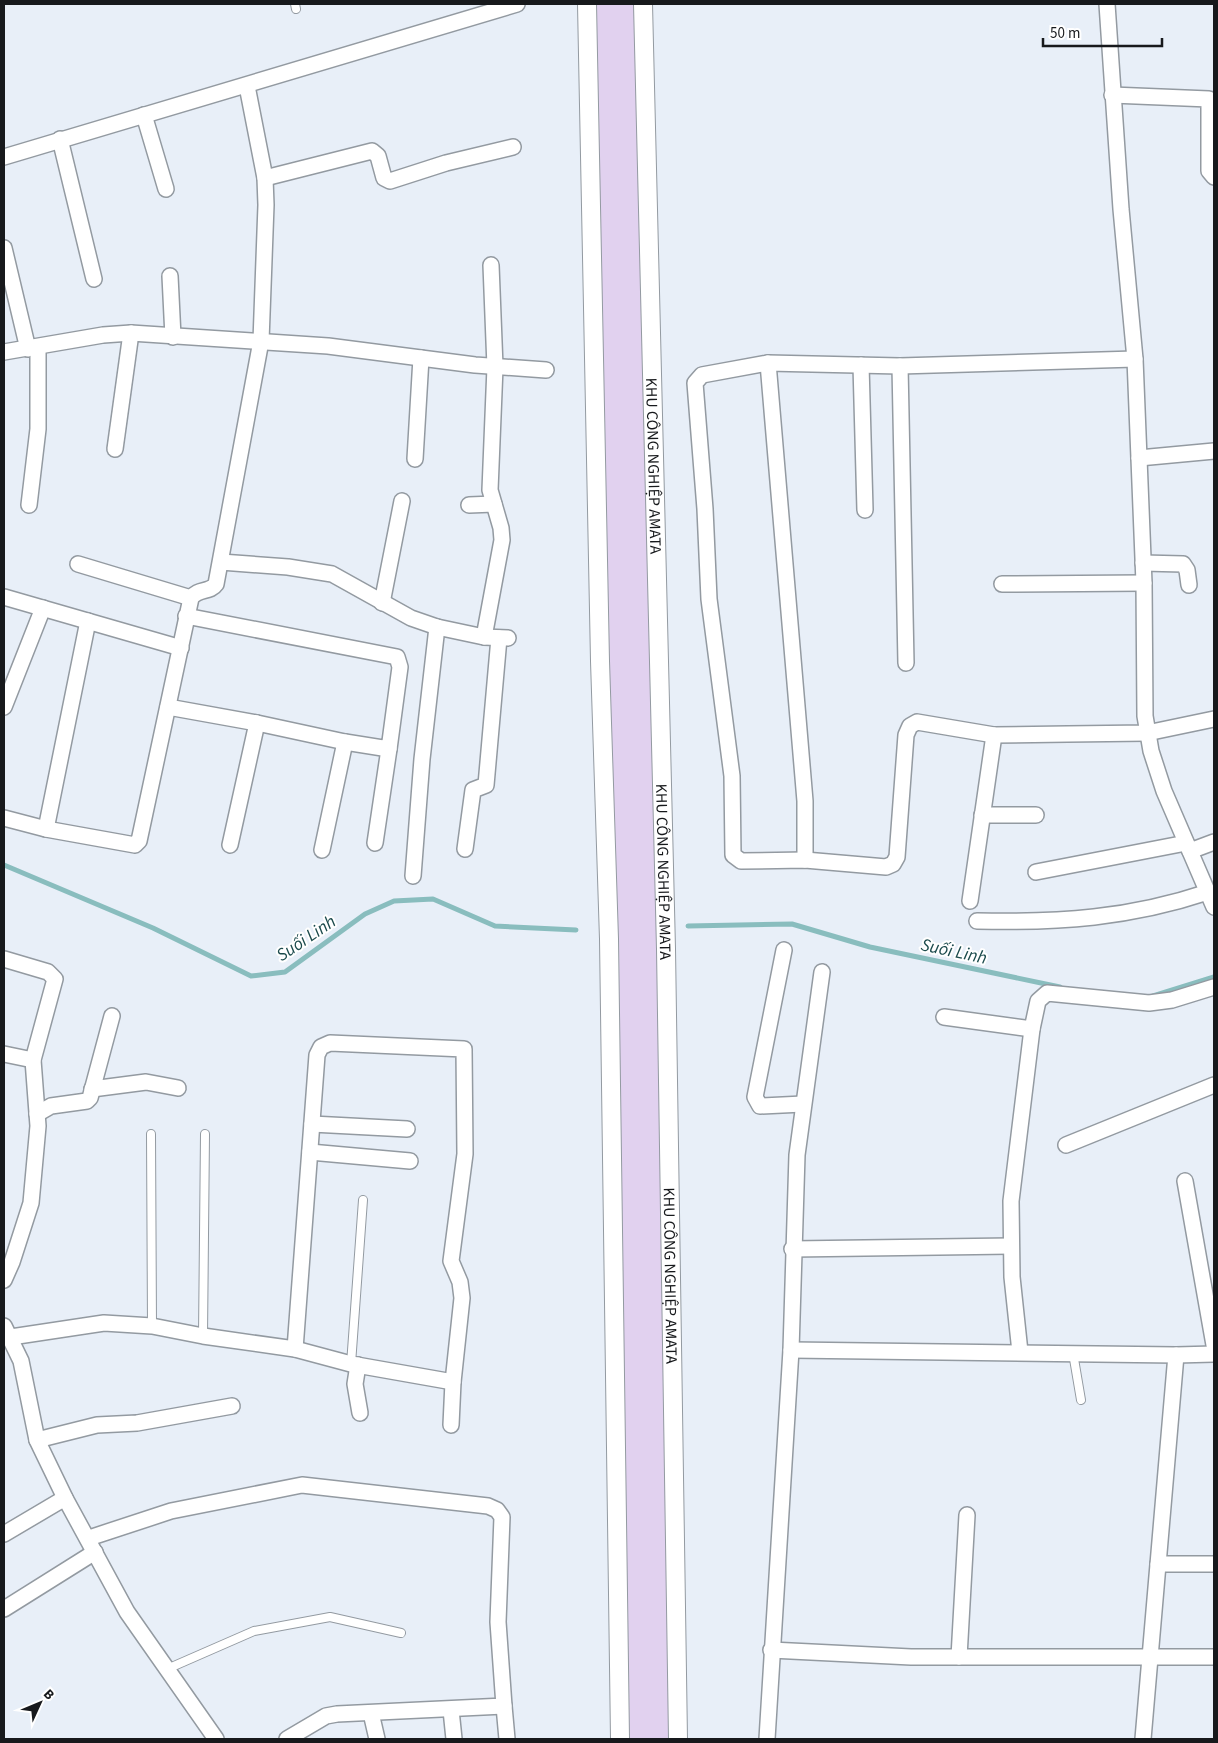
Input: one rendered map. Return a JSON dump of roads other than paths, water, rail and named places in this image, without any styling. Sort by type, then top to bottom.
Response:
[{"type":"street","points":[[4,157],[517,4]]},
{"type":"street","points":[[587,4],[600,651],[609,939],[620,1739]]},
{"type":"street","name":"KHU CÔNG NGHIỆP AMATA","points":[[643,4],[666,949],[678,1739]]},
{"type":"street","points":[[1107,4],[1112,95],[1135,359],[1144,582],[1145,716],[1151,751],[1164,791],[1214,907]]},
{"type":"street","points":[[4,818],[46,829],[138,844],[191,598],[200,590],[214,588],[221,562],[261,341],[266,205],[265,178],[247,86]]},
{"type":"street","points":[[1112,95],[1212,99],[1208,171],[1214,177]]},
{"type":"street","points":[[144,115],[166,189]]},
{"type":"street","points":[[60,139],[94,279]]},
{"type":"street","points":[[265,178],[372,151],[378,156],[384,178],[390,181],[446,163],[513,147]]},
{"type":"street","points":[[4,248],[33,348],[38,429],[29,505]]},
{"type":"street","points":[[465,849],[473,790],[486,785],[502,540],[501,528],[490,490],[495,367],[491,265]]},
{"type":"street","points":[[170,276],[173,336]]},
{"type":"street","points":[[115,449],[131,334]]},
{"type":"street","points":[[4,352],[103,335],[131,334],[328,346],[495,367],[546,370]]},
{"type":"street","points":[[408,400],[417,358]]},
{"type":"street","points":[[415,459],[417,358]]},
{"type":"street","points":[[1135,359],[900,366],[768,363],[702,375],[695,383],[705,509],[708,599],[732,776],[733,855],[741,861],[805,860],[886,867],[893,864],[897,856],[906,734],[910,726],[916,722],[994,735],[1148,733],[1214,719]]},
{"type":"street","points":[[768,363],[805,801],[805,860]]},
{"type":"street","points":[[861,365],[865,510]]},
{"type":"street","points":[[900,366],[906,663]]},
{"type":"street","points":[[1139,458],[1214,451]]},
{"type":"street","points":[[382,604],[402,501]]},
{"type":"street","points":[[468,505],[494,504]]},
{"type":"street","points":[[221,562],[288,567],[332,574],[382,604],[411,618],[437,627],[497,637]]},
{"type":"street","points":[[1143,563],[1183,564],[1187,570],[1189,586]]},
{"type":"street","points":[[78,564],[191,598]]},
{"type":"street","points":[[1002,584],[1144,582]]},
{"type":"street","points":[[4,597],[180,648]]},
{"type":"street","points":[[4,707],[43,608]]},
{"type":"street","points":[[186,616],[397,657],[400,667],[375,843]]},
{"type":"street","points":[[46,829],[88,621]]},
{"type":"street","points":[[413,876],[422,759],[437,627]]},
{"type":"street","points":[[168,707],[389,749]]},
{"type":"street","points":[[230,845],[257,723]]},
{"type":"street","points":[[970,901],[994,735]]},
{"type":"street","points":[[322,850],[345,742]]},
{"type":"street","points":[[982,815],[1036,815]]},
{"type":"street","points":[[1036,872],[1214,842]]},
{"type":"street","points":[[977,921],[1018,922],[1104,917],[1171,904],[1208,892]]},
{"type":"street","points":[[784,950],[755,1097],[760,1106],[803,1104]]},
{"type":"street","points":[[4,959],[48,972],[55,979],[33,1060],[38,1126],[31,1203],[12,1262],[4,1280]]},
{"type":"street","points":[[767,1739],[791,1350],[792,1249],[797,1155],[822,972]]},
{"type":"street","points":[[1020,1352],[1012,1277],[1011,1201],[1032,1029],[1038,1001],[1047,994],[1149,1003],[1172,1000],[1214,987]]},
{"type":"street","points":[[37,1114],[51,1106],[87,1101],[92,1090],[112,1016]]},
{"type":"street","points":[[944,1017],[1032,1029]]},
{"type":"street","points":[[295,1350],[316,1055],[321,1047],[330,1043],[464,1048],[465,1154],[452,1255],[462,1298],[453,1382],[451,1425]]},
{"type":"street","points":[[4,1054],[33,1060]]},
{"type":"street","points":[[92,1090],[154,1082],[178,1088]]},
{"type":"street","points":[[1066,1145],[1214,1085]]},
{"type":"street","points":[[312,1124],[407,1129]]},
{"type":"street","points":[[310,1152],[410,1161]]},
{"type":"street","points":[[1184,1181],[1214,1345]]},
{"type":"street","points":[[792,1249],[1011,1246]]},
{"type":"street","points":[[216,1739],[127,1612],[89,1538],[65,1498],[38,1440],[21,1361],[7,1331],[104,1324],[152,1326],[295,1350],[354,1364],[453,1382]]},
{"type":"street","points":[[791,1350],[1214,1354]]},
{"type":"street","points":[[1143,1739],[1176,1355]]},
{"type":"street","points":[[354,1364],[360,1413]]},
{"type":"street","points":[[38,1440],[97,1425],[138,1423],[232,1406]]},
{"type":"street","points":[[89,1538],[171,1511],[302,1485],[488,1506],[497,1510],[502,1518],[498,1622],[507,1739]]},
{"type":"street","points":[[4,1534],[65,1498]]},
{"type":"street","points":[[959,1657],[967,1515]]},
{"type":"street","points":[[4,1609],[95,1552]]},
{"type":"street","points":[[1158,1564],[1214,1564]]},
{"type":"street","points":[[771,1650],[959,1657],[1214,1657]]},
{"type":"street","points":[[287,1739],[326,1716],[504,1706]]},
{"type":"street","points":[[451,1710],[454,1739]]},
{"type":"street","points":[[371,1713],[377,1739]]},
{"type":"lane","points":[[151,1134],[152,1326]]},
{"type":"lane","points":[[203,1336],[206,1134]]},
{"type":"lane","points":[[354,1364],[363,1200]]},
{"type":"lane","points":[[1073,1353],[1082,1400]]},
{"type":"lane","points":[[166,1669],[254,1631],[330,1617],[401,1633]]},
{"type":"waterway","name":"Suối Linh","points":[[4,865],[153,928],[251,976],[285,972],[365,914],[394,901],[433,899],[495,926],[576,930]]},
{"type":"waterway","name":"Suối Linh","points":[[688,926],[792,924],[870,947],[1060,987]]},
{"type":"waterway","name":"Suối Linh","points":[[1153,996],[1214,977]]}]
